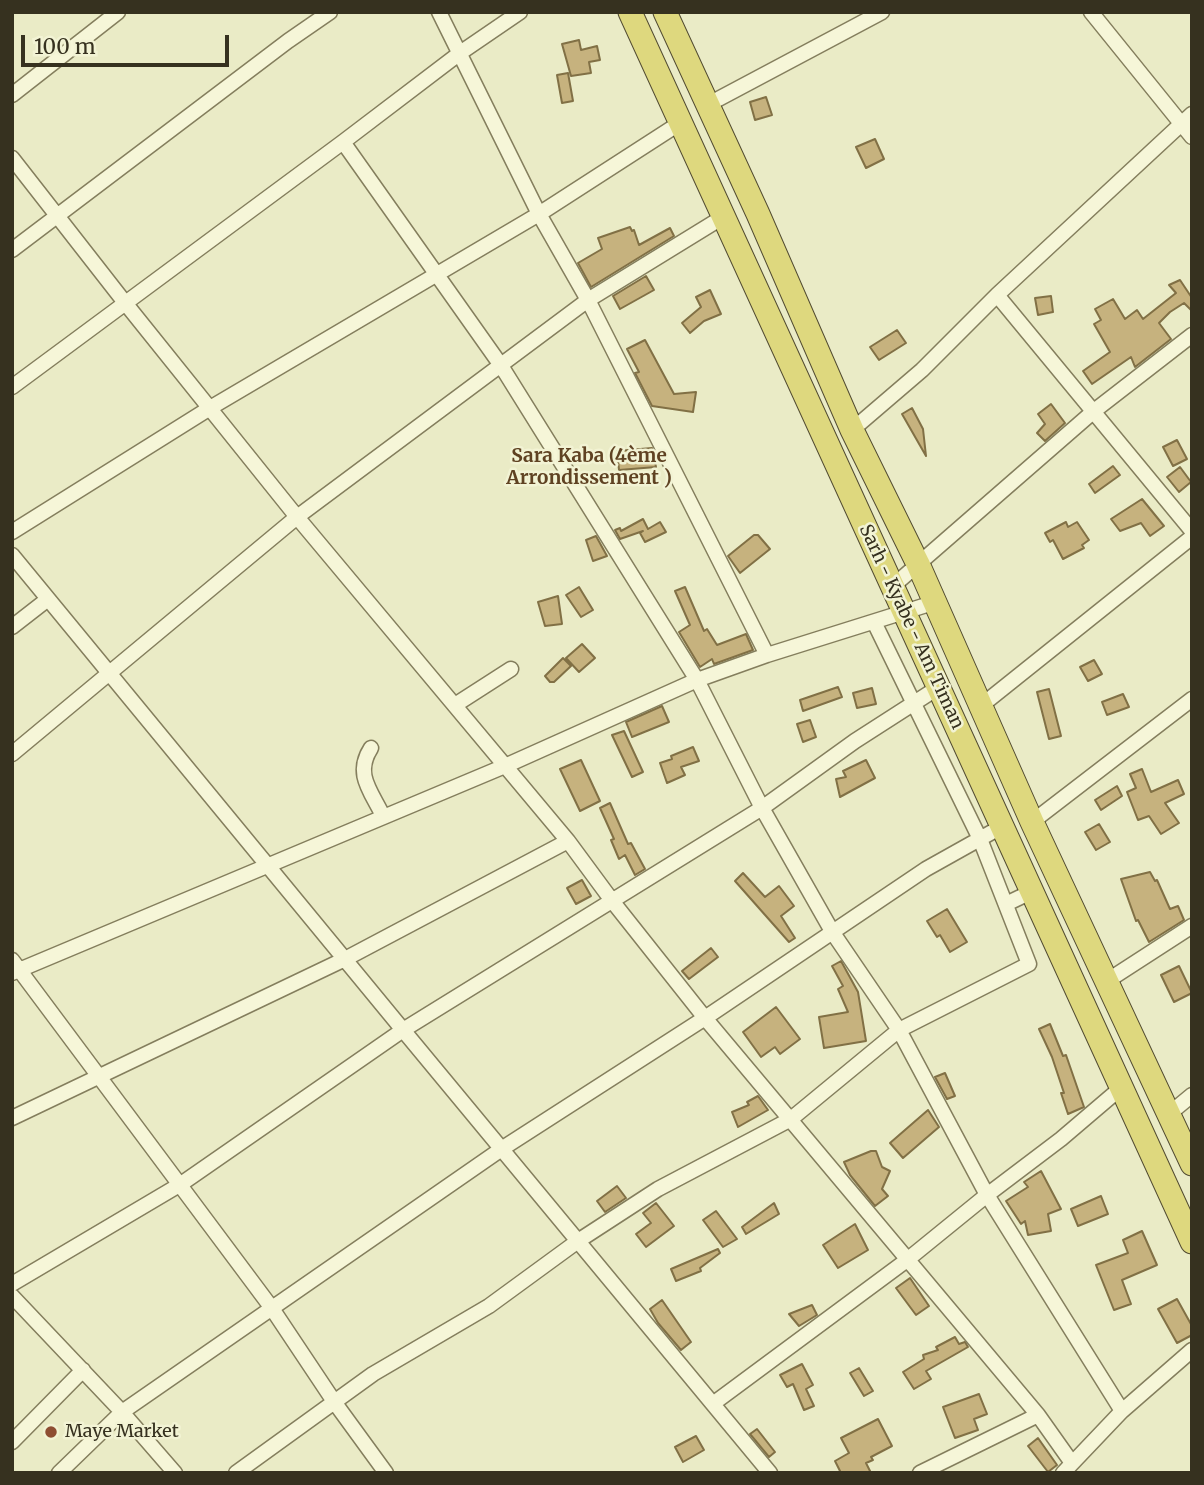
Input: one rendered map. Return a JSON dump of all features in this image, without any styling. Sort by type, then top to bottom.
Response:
[{"type":"highway","name":"Sarh - Kyabe - Am Timan","points":[[630,12],[1192,1242]]},
{"type":"highway","name":"Sarh - Kyabe - Am Timan","points":[[665,12],[852,430],[936,602],[1032,822],[1192,1164]]},
{"type":"street","points":[[12,95],[118,12]]},
{"type":"street","points":[[12,250],[330,12]]},
{"type":"street","points":[[439,12],[539,214],[588,300],[767,655]]},
{"type":"street","points":[[12,387],[460,53],[520,12]]},
{"type":"street","points":[[707,104],[882,12]]},
{"type":"street","points":[[1091,12],[1186,118],[1192,137]]},
{"type":"street","points":[[852,430],[922,370],[996,295],[1186,118]]},
{"type":"street","points":[[12,532],[210,408],[539,214],[680,123]]},
{"type":"street","points":[[343,142],[500,364],[697,680],[762,808],[833,933],[899,1030],[987,1195],[1122,1411]]},
{"type":"street","points":[[12,158],[298,517],[568,841],[612,902],[705,1018],[1038,1415],[1068,1468],[1122,1411],[1192,1350]]},
{"type":"street","points":[[12,754],[298,517],[500,364],[588,300],[723,216]]},
{"type":"street","points":[[996,295],[1192,531]]},
{"type":"street","points":[[893,586],[1094,411],[1192,335]]},
{"type":"street","points":[[982,705],[1192,537]]},
{"type":"street","points":[[12,555],[771,1473]]},
{"type":"street","points":[[12,627],[48,599]]},
{"type":"street","points":[[386,1473],[271,1307],[181,1184],[14,968],[505,766],[697,680],[936,602]]},
{"type":"street","points":[[236,1473],[373,1374],[489,1306],[578,1241],[658,1189],[790,1119],[899,1030],[1029,964],[980,839],[874,622]]},
{"type":"street","points":[[455,705],[511,669]]},
{"type":"street","points":[[12,1284],[181,1184],[403,1030],[762,808],[855,741],[939,687]]},
{"type":"street","points":[[1032,822],[1192,698]]},
{"type":"street","points":[[371,748],[363,760],[362,774],[383,816]]},
{"type":"street","points":[[59,1473],[122,1412],[271,1307],[503,1148],[705,1018],[926,869],[1001,827]]},
{"type":"street","points":[[12,1118],[345,960],[568,841]]},
{"type":"street","points":[[1006,904],[1031,892]]},
{"type":"street","points":[[1107,981],[1192,926]]},
{"type":"street","points":[[714,1403],[907,1260],[1061,1139],[1122,1087]]},
{"type":"street","points":[[1169,1114],[1192,1096]]},
{"type":"street","points":[[12,1296],[122,1412],[174,1473]]},
{"type":"street","points":[[12,1442],[83,1370]]},
{"type":"street","points":[[920,1473],[1038,1415]]},
{"type":"building","points":[[579,40],[581,50],[597,46],[600,60],[589,62],[591,73],[571,76],[562,44]]},
{"type":"building","points":[[568,73],[573,101],[562,103],[557,75]]},
{"type":"building","points":[[766,97],[772,115],[755,120],[750,102]]},
{"type":"building","points":[[875,139],[884,159],[866,168],[856,147]]},
{"type":"building","points":[[630,227],[634,230],[639,245],[670,228],[674,236],[591,287],[578,263],[602,249],[598,238]]},
{"type":"building","points":[[646,276],[654,290],[620,309],[613,296]]},
{"type":"building","points":[[1180,280],[1192,298],[1192,311],[1184,303],[1159,323],[1171,339],[1135,367],[1131,357],[1092,384],[1083,371],[1110,352],[1094,324],[1101,320],[1095,309],[1113,299],[1125,319],[1137,310],[1143,319],[1176,293],[1169,285]]},
{"type":"building","points":[[710,290],[721,314],[704,321],[690,333],[682,323],[701,307],[696,297]]},
{"type":"building","points":[[1051,296],[1053,312],[1038,315],[1035,298]]},
{"type":"building","points":[[897,330],[906,343],[879,360],[870,347]]},
{"type":"building","points":[[645,340],[674,394],[696,392],[693,412],[652,406],[635,373],[639,372],[627,349]]},
{"type":"building","points":[[1051,404],[1065,423],[1045,441],[1037,433],[1045,424],[1038,414]]},
{"type":"building","points":[[912,408],[923,429],[926,456],[902,414]]},
{"type":"building","points":[[1177,440],[1187,459],[1173,466],[1163,447]]},
{"type":"building","points":[[652,448],[656,467],[619,470],[617,451]]},
{"type":"building","points":[[1113,466],[1120,475],[1095,493],[1089,484]]},
{"type":"building","points":[[1180,467],[1191,482],[1179,492],[1167,477]]},
{"type":"building","points":[[1142,499],[1164,526],[1150,536],[1141,523],[1120,531],[1111,519]]},
{"type":"building","points":[[643,519],[648,529],[660,522],[666,532],[645,542],[640,533],[643,531],[620,539],[615,530],[620,528],[621,531]]},
{"type":"building","points":[[1066,522],[1068,527],[1077,522],[1089,540],[1082,545],[1084,548],[1063,559],[1053,540],[1050,542],[1045,533]]},
{"type":"building","points":[[754,535],[758,535],[770,549],[740,573],[728,556]]},
{"type":"building","points":[[596,536],[607,556],[593,561],[586,540]]},
{"type":"building","points":[[579,587],[593,610],[581,617],[566,595]]},
{"type":"building","points":[[685,587],[704,631],[707,629],[717,645],[746,634],[753,650],[714,664],[712,659],[700,667],[679,632],[690,625],[675,591]]},
{"type":"building","points":[[558,596],[562,624],[545,626],[538,602]]},
{"type":"building","points":[[582,644],[595,658],[579,672],[566,658]]},
{"type":"building","points":[[563,658],[571,666],[554,682],[550,682],[545,676]]},
{"type":"building","points":[[1094,660],[1102,674],[1088,681],[1080,667]]},
{"type":"building","points":[[838,687],[842,697],[803,711],[800,700]]},
{"type":"building","points":[[872,688],[876,704],[857,708],[853,693]]},
{"type":"building","points":[[1049,689],[1061,736],[1049,739],[1037,692]]},
{"type":"building","points":[[1123,694],[1129,707],[1107,715],[1102,702]]},
{"type":"building","points":[[662,706],[669,722],[632,737],[626,722]]},
{"type":"building","points":[[810,720],[816,737],[803,742],[797,724]]},
{"type":"building","points":[[624,731],[643,772],[632,777],[612,735]]},
{"type":"building","points":[[693,747],[699,761],[681,767],[685,775],[667,783],[660,763]]},
{"type":"building","points":[[581,760],[600,801],[580,811],[560,769]]},
{"type":"building","points":[[866,760],[875,778],[840,797],[836,779],[846,777],[843,771]]},
{"type":"building","points":[[1142,769],[1151,792],[1178,780],[1184,794],[1165,803],[1179,823],[1161,834],[1149,816],[1138,820],[1127,792],[1136,788],[1130,774]]},
{"type":"building","points":[[1117,786],[1122,796],[1101,810],[1095,800]]},
{"type":"building","points":[[610,803],[628,844],[631,843],[645,869],[635,875],[625,855],[619,859],[611,840],[614,839],[600,808]]},
{"type":"building","points":[[1099,824],[1110,842],[1096,850],[1085,832]]},
{"type":"building","points":[[1150,872],[1155,881],[1157,880],[1170,909],[1178,906],[1184,920],[1149,942],[1138,920],[1136,921],[1121,879]]},
{"type":"building","points":[[743,873],[765,897],[779,886],[794,906],[781,916],[795,938],[789,942],[735,881]]},
{"type":"building","points":[[582,880],[591,896],[576,904],[567,888]]},
{"type":"building","points":[[947,909],[967,942],[950,952],[927,921]]},
{"type":"building","points":[[711,948],[718,957],[689,979],[682,971]]},
{"type":"building","points":[[841,961],[858,992],[866,1041],[824,1048],[819,1017],[848,1012],[838,989],[843,986],[832,966]]},
{"type":"building","points":[[1179,966],[1192,993],[1174,1002],[1161,975]]},
{"type":"building","points":[[776,1007],[800,1039],[780,1054],[775,1047],[761,1057],[743,1032]]},
{"type":"building","points":[[1050,1024],[1063,1056],[1066,1055],[1084,1107],[1068,1114],[1052,1057],[1039,1029]]},
{"type":"building","points":[[945,1073],[955,1096],[947,1099],[935,1077]]},
{"type":"building","points":[[758,1096],[768,1110],[738,1127],[732,1112],[749,1105],[747,1102]]},
{"type":"building","points":[[928,1110],[939,1127],[903,1158],[890,1143]]},
{"type":"building","points":[[876,1151],[882,1167],[890,1171],[882,1189],[888,1196],[875,1206],[850,1175],[844,1162]]},
{"type":"building","points":[[1041,1171],[1061,1209],[1048,1214],[1051,1231],[1028,1235],[1025,1221],[1021,1224],[1006,1201],[1028,1187],[1024,1182]]},
{"type":"building","points":[[617,1186],[626,1198],[605,1212],[597,1201]]},
{"type":"building","points":[[1101,1196],[1108,1214],[1078,1226],[1071,1209]]},
{"type":"building","points":[[656,1203],[674,1226],[646,1247],[636,1234],[651,1223],[643,1213]]},
{"type":"building","points":[[774,1203],[779,1214],[746,1234],[742,1227]]},
{"type":"building","points":[[716,1211],[737,1239],[723,1247],[703,1220]]},
{"type":"building","points":[[855,1224],[868,1250],[838,1268],[823,1245]]},
{"type":"building","points":[[1142,1231],[1157,1265],[1122,1280],[1131,1304],[1114,1310],[1096,1265],[1128,1253],[1123,1240]]},
{"type":"building","points":[[718,1249],[720,1253],[700,1268],[701,1271],[676,1281],[671,1269]]},
{"type":"building","points":[[910,1278],[929,1306],[916,1315],[896,1288]]},
{"type":"building","points":[[1177,1299],[1192,1326],[1192,1335],[1177,1343],[1158,1309]]},
{"type":"building","points":[[662,1300],[691,1342],[681,1350],[650,1309]]},
{"type":"building","points":[[812,1305],[817,1315],[799,1326],[789,1314]]},
{"type":"building","points":[[955,1337],[959,1344],[965,1342],[968,1347],[926,1371],[931,1379],[914,1389],[903,1372],[924,1359],[923,1355],[938,1350],[936,1347]]},
{"type":"building","points":[[802,1364],[813,1385],[806,1389],[814,1406],[804,1410],[793,1384],[787,1387],[780,1375]]},
{"type":"building","points":[[859,1368],[873,1391],[864,1396],[850,1373]]},
{"type":"building","points":[[979,1394],[987,1414],[974,1419],[978,1430],[955,1438],[943,1407]]},
{"type":"building","points":[[878,1419],[892,1446],[871,1457],[873,1460],[866,1463],[871,1473],[841,1473],[835,1461],[849,1453],[841,1438]]},
{"type":"building","points":[[757,1429],[775,1452],[769,1457],[750,1434]]},
{"type":"building","points":[[696,1436],[704,1450],[683,1462],[675,1447]]},
{"type":"building","points":[[1038,1438],[1057,1465],[1048,1472],[1028,1446]]},
{"type":"place","name":"Maye Market","points":[[51,1432]]},
{"type":"district","name":"Sara Kaba (4ème Arrondissement )","points":[[589,468]]}]
